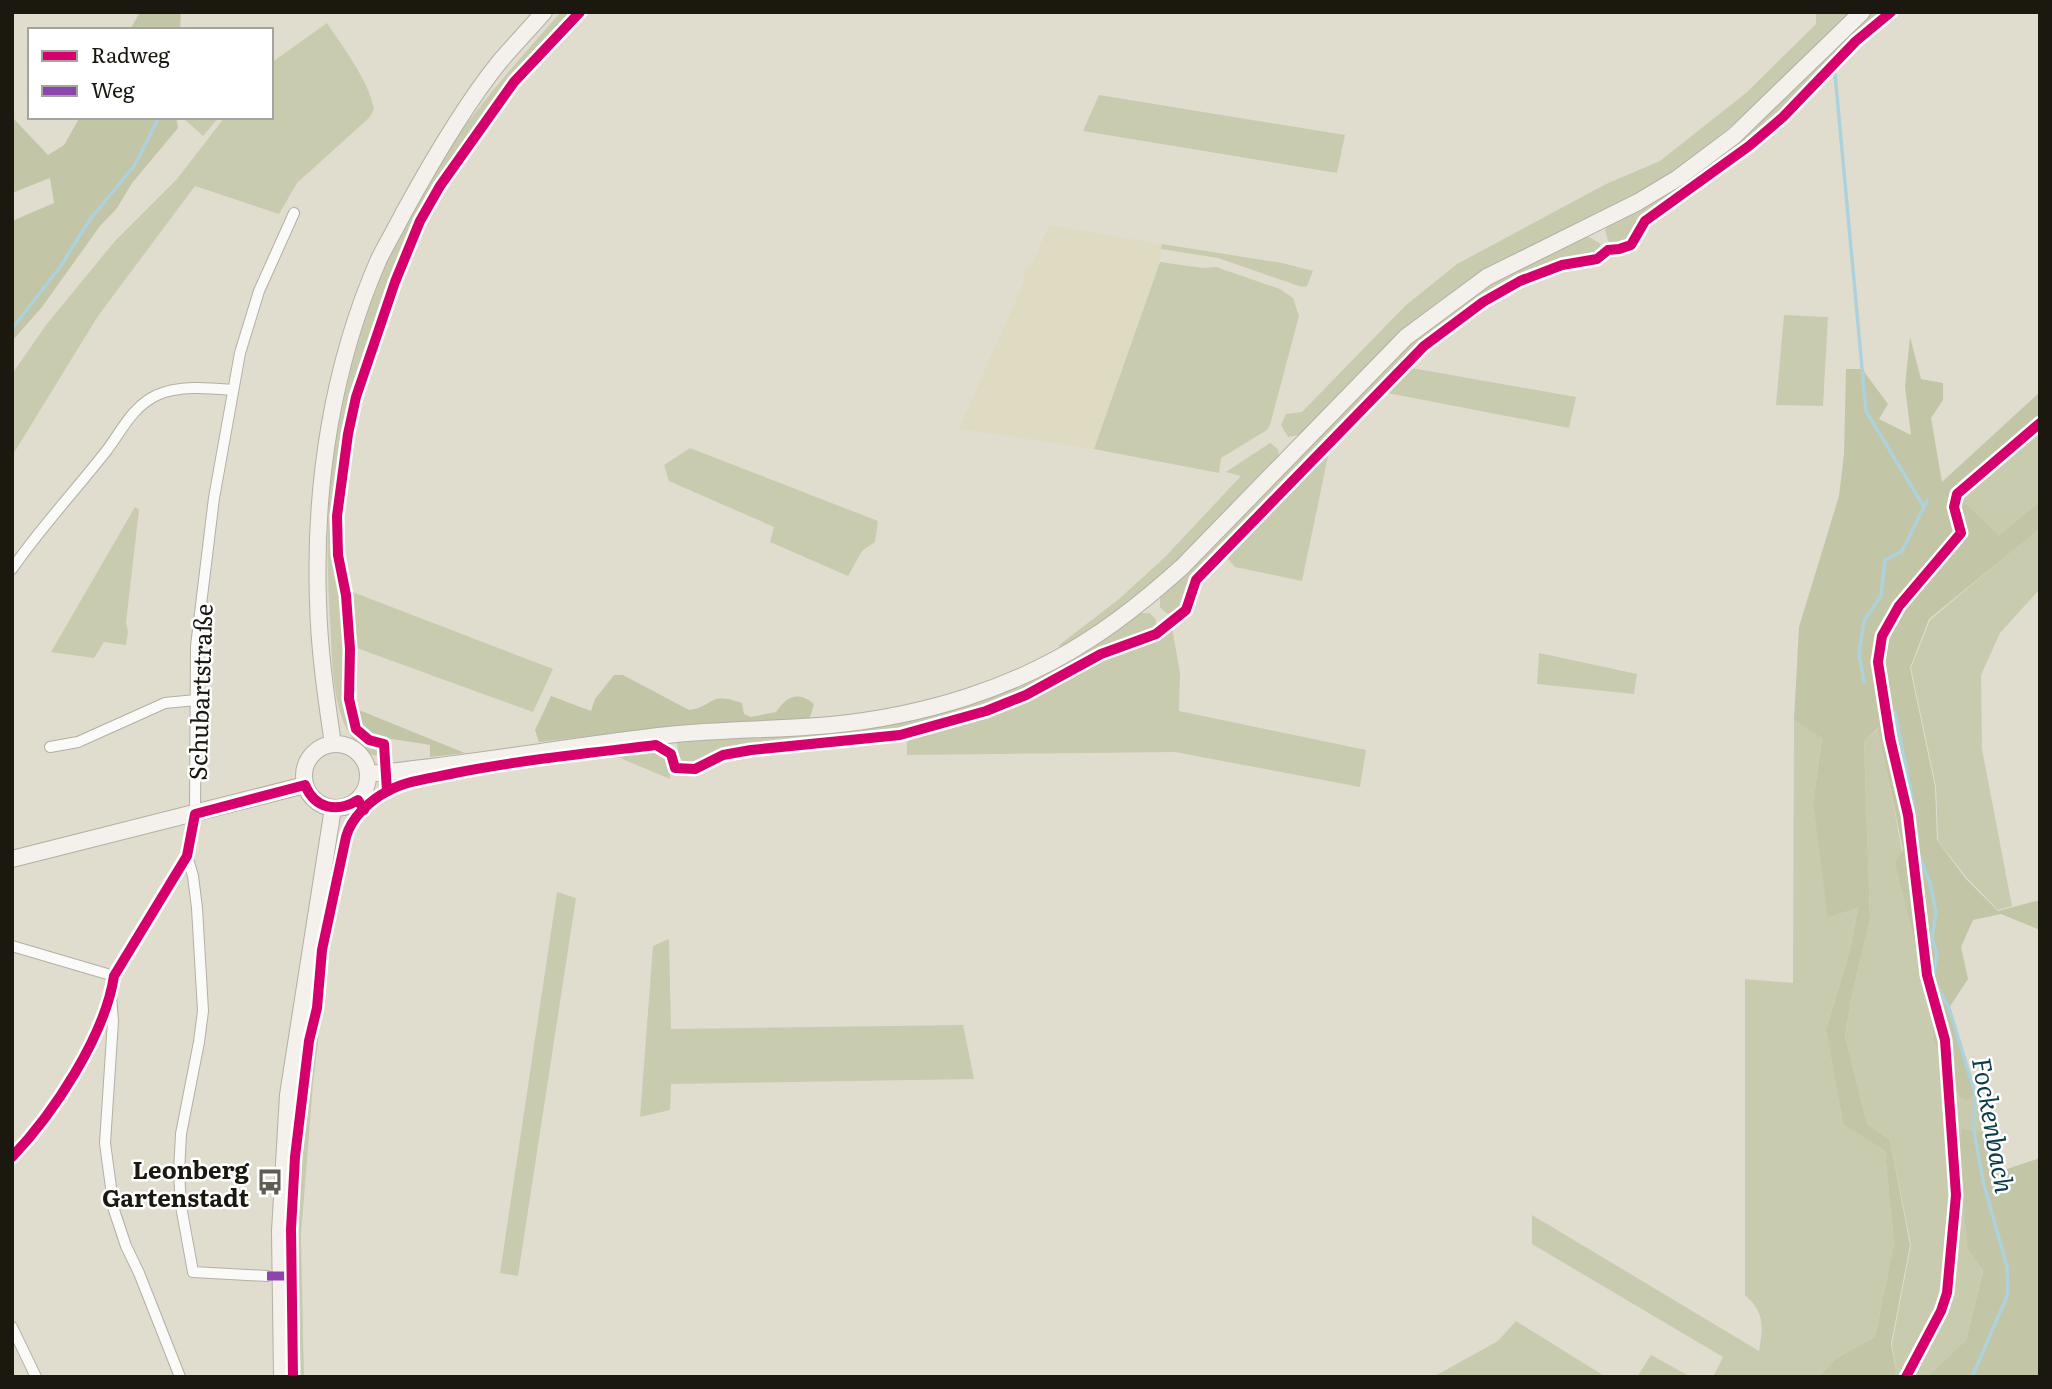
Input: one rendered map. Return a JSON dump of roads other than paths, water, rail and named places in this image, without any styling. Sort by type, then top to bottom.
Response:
[{"type":"street","points":[[332,744],[320,647],[317,601],[318,542],[328,432],[357,318],[380,258],[433,159],[500,62],[544,12]]},
{"type":"street","points":[[368,775],[670,735],[831,725],[909,715],[988,690],[1039,668],[1090,640],[1147,598],[1182,567],[1406,337],[1487,277],[1638,202],[1678,178],[1734,136],[1861,12]]},
{"type":"street","name":"Schubartstraße","points":[[267,1276],[193,1272],[186,1244],[179,1172],[181,1134],[199,1042],[202,1011],[197,908],[193,876],[187,856],[195,814],[196,646],[214,498],[240,353],[255,302],[294,213]]},
{"type":"street","points":[[12,569],[143,403],[159,394],[184,390],[232,390]]},
{"type":"street","points":[[50,747],[78,742],[165,703],[196,700]]},
{"type":"street","points":[[332,744],[341,744],[357,751],[363,758],[368,775],[368,784],[358,800],[342,808],[333,808],[313,798],[305,785],[305,769],[312,755],[332,744]]},
{"type":"street","points":[[12,859],[305,785]]},
{"type":"street","points":[[282,1377],[280,1231],[288,1095],[333,808]]},
{"type":"street","points":[[180,1377],[126,1247],[114,1210],[105,1143],[114,976],[187,856]]},
{"type":"street","points":[[12,946],[114,976]]},
{"type":"street","points":[[12,1157],[43,1123],[66,1089],[111,996]]},
{"type":"street","points":[[12,1327],[36,1377]]},
{"type":"waterway","points":[[1835,74],[1866,411],[1924,507]]},
{"type":"waterway","points":[[12,329],[60,267],[91,218],[135,165],[158,119]]},
{"type":"waterway","name":"Fockenbach","points":[[1864,682],[1859,653],[1864,621],[1881,595],[1885,560],[1902,551],[1927,501]]},
{"type":"waterway","name":"Fockenbach","points":[[1895,713],[1911,791],[1919,855],[1930,883],[1936,912],[1932,938],[1937,954],[1933,979],[1949,1008],[1975,1093],[1974,1130],[1983,1181],[2007,1267],[2008,1294],[1972,1377]]},
{"type":"place","name":"Leonberg Gartenstadt","points":[[270,1182]]}]
